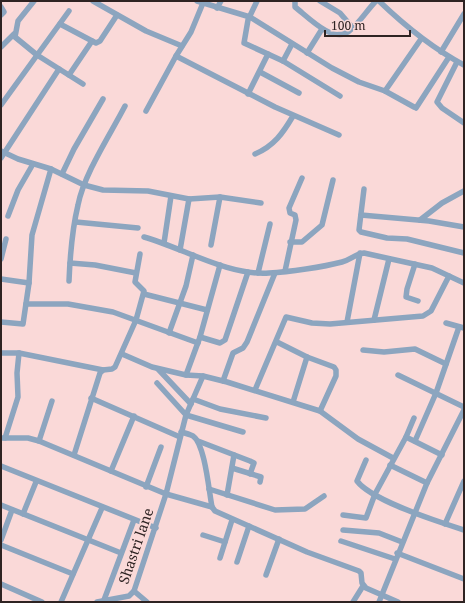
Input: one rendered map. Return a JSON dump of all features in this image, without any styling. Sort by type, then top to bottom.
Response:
[{"type":"street","points":[[1,47],[14,34],[18,21],[34,1]]},
{"type":"street","points":[[93,1],[99,3],[146,31],[182,46]]},
{"type":"street","points":[[217,8],[222,1]]},
{"type":"street","points":[[257,1],[250,17],[244,43],[283,62],[340,96]]},
{"type":"street","points":[[295,1],[295,7],[322,29],[338,35],[348,32],[376,1]]},
{"type":"street","points":[[320,1],[340,13],[352,27]]},
{"type":"street","points":[[379,1],[421,39],[464,65]]},
{"type":"street","points":[[146,111],[190,32],[200,2],[250,17],[307,53],[359,82],[385,91],[415,108],[449,57]]},
{"type":"street","points":[[1,7],[4,12],[1,16]]},
{"type":"street","points":[[1,105],[69,11]]},
{"type":"street","points":[[441,52],[464,14]]},
{"type":"street","points":[[60,24],[96,42],[100,41],[117,15]]},
{"type":"street","points":[[307,53],[322,29]]},
{"type":"street","points":[[14,34],[17,39],[37,55],[83,84]]},
{"type":"street","points":[[385,91],[421,39]]},
{"type":"street","points":[[69,75],[92,41]]},
{"type":"street","points":[[283,62],[292,44]]},
{"type":"street","points":[[248,94],[268,54]]},
{"type":"street","points":[[176,56],[216,75],[248,94],[293,116],[339,134]]},
{"type":"street","points":[[457,62],[437,102],[442,108],[464,122]]},
{"type":"street","points":[[59,69],[2,154],[51,169],[84,185],[103,190],[148,192],[189,199],[220,197],[261,203]]},
{"type":"street","points":[[260,72],[299,92]]},
{"type":"street","points":[[62,174],[74,148],[103,98]]},
{"type":"street","points":[[70,281],[70,263],[78,205],[84,185],[125,106]]},
{"type":"street","points":[[255,154],[263,151],[278,140],[293,116]]},
{"type":"street","points":[[8,216],[18,190],[32,164]]},
{"type":"street","points":[[1,322],[23,324],[29,283],[32,235],[51,169]]},
{"type":"street","points":[[285,271],[296,217],[290,213],[289,208],[302,178]]},
{"type":"street","points":[[290,242],[302,242],[322,225],[333,180]]},
{"type":"street","points":[[364,189],[359,230],[365,234],[387,238],[407,239],[464,253]]},
{"type":"street","points":[[420,220],[436,207],[464,191]]},
{"type":"street","points":[[164,243],[171,196]]},
{"type":"street","points":[[211,245],[220,197]]},
{"type":"street","points":[[180,250],[189,199]]},
{"type":"street","points":[[361,215],[420,220],[464,227]]},
{"type":"street","points":[[76,222],[138,228]]},
{"type":"street","points":[[258,273],[270,224]]},
{"type":"street","points":[[144,237],[164,243],[220,265],[248,272],[274,273],[342,262],[360,253],[432,268],[464,283]]},
{"type":"street","points":[[1,259],[6,239]]},
{"type":"street","points":[[346,322],[360,253]]},
{"type":"street","points":[[1,353],[20,353],[103,370],[116,367],[136,320],[144,294],[144,291],[135,282],[140,254]]},
{"type":"street","points":[[170,333],[180,304],[193,255]]},
{"type":"street","points":[[374,320],[389,259]]},
{"type":"street","points":[[70,263],[95,265],[136,272]]},
{"type":"street","points":[[415,264],[405,293],[406,297],[418,301]]},
{"type":"street","points":[[186,375],[198,343],[220,265]]},
{"type":"street","points":[[200,336],[220,343],[225,340],[248,272]]},
{"type":"street","points":[[223,381],[233,353],[243,348],[247,342],[274,273]]},
{"type":"street","points":[[255,390],[277,342],[286,317],[312,323],[374,320],[427,314],[431,311],[449,276]]},
{"type":"street","points":[[1,279],[29,283]]},
{"type":"street","points":[[144,294],[208,310]]},
{"type":"street","points":[[26,304],[68,304],[113,312],[198,343]]},
{"type":"street","points":[[415,441],[462,327],[446,324]]},
{"type":"street","points":[[277,342],[307,357],[334,367],[336,370],[336,376],[320,411]]},
{"type":"street","points":[[364,350],[384,352],[415,349],[446,364]]},
{"type":"street","points":[[20,353],[17,373],[18,397],[3,438],[28,438],[39,441],[166,494],[212,507]]},
{"type":"street","points":[[122,354],[157,368],[186,375],[203,376],[223,381],[320,411],[358,439],[393,458]]},
{"type":"street","points":[[293,402],[307,357]]},
{"type":"street","points":[[157,368],[192,401],[220,409],[266,418]]},
{"type":"street","points":[[74,455],[92,398],[103,370]]},
{"type":"street","points":[[398,375],[464,407]]},
{"type":"street","name":"Shastri lane","points":[[97,602],[129,596],[134,591],[156,528],[186,415],[203,376]]},
{"type":"street","points":[[157,383],[186,415],[243,432]]},
{"type":"street","points":[[92,398],[180,434],[194,436],[198,441],[206,470],[212,507],[215,511],[232,520],[358,571],[361,573],[363,586],[352,602]]},
{"type":"street","points":[[39,441],[52,400]]},
{"type":"street","points":[[379,602],[396,556],[427,483],[464,410]]},
{"type":"street","points":[[111,471],[134,416]]},
{"type":"street","points":[[343,515],[366,518],[375,494],[393,458],[406,437],[414,418]]},
{"type":"street","points":[[406,437],[442,455]]},
{"type":"street","points":[[198,441],[254,463],[250,474]]},
{"type":"street","points":[[146,486],[161,447]]},
{"type":"street","points":[[227,495],[234,455]]},
{"type":"street","points":[[366,460],[357,481],[367,490],[414,513],[464,530]]},
{"type":"street","points":[[390,465],[427,483]]},
{"type":"street","points":[[1,466],[36,482],[156,528]]},
{"type":"street","points":[[232,468],[261,477],[260,482]]},
{"type":"street","points":[[445,524],[464,481]]},
{"type":"street","points":[[23,514],[36,482]]},
{"type":"street","points":[[209,489],[267,509],[275,510],[305,509],[324,496]]},
{"type":"street","points":[[1,505],[87,541],[121,553]]},
{"type":"street","points":[[61,602],[102,508]]},
{"type":"street","points":[[1,540],[12,510]]},
{"type":"street","points":[[104,600],[134,520]]},
{"type":"street","points":[[220,558],[232,520]]},
{"type":"street","points":[[237,562],[249,526]]},
{"type":"street","points":[[343,530],[379,533],[402,542]]},
{"type":"street","points":[[203,536],[225,542]]},
{"type":"street","points":[[266,575],[279,539]]},
{"type":"street","points":[[341,541],[396,556],[464,579]]},
{"type":"street","points":[[1,545],[73,574]]},
{"type":"street","points":[[1,584],[42,602]]},
{"type":"street","points":[[363,586],[398,602]]},
{"type":"street","points":[[134,591],[147,602]]}]
